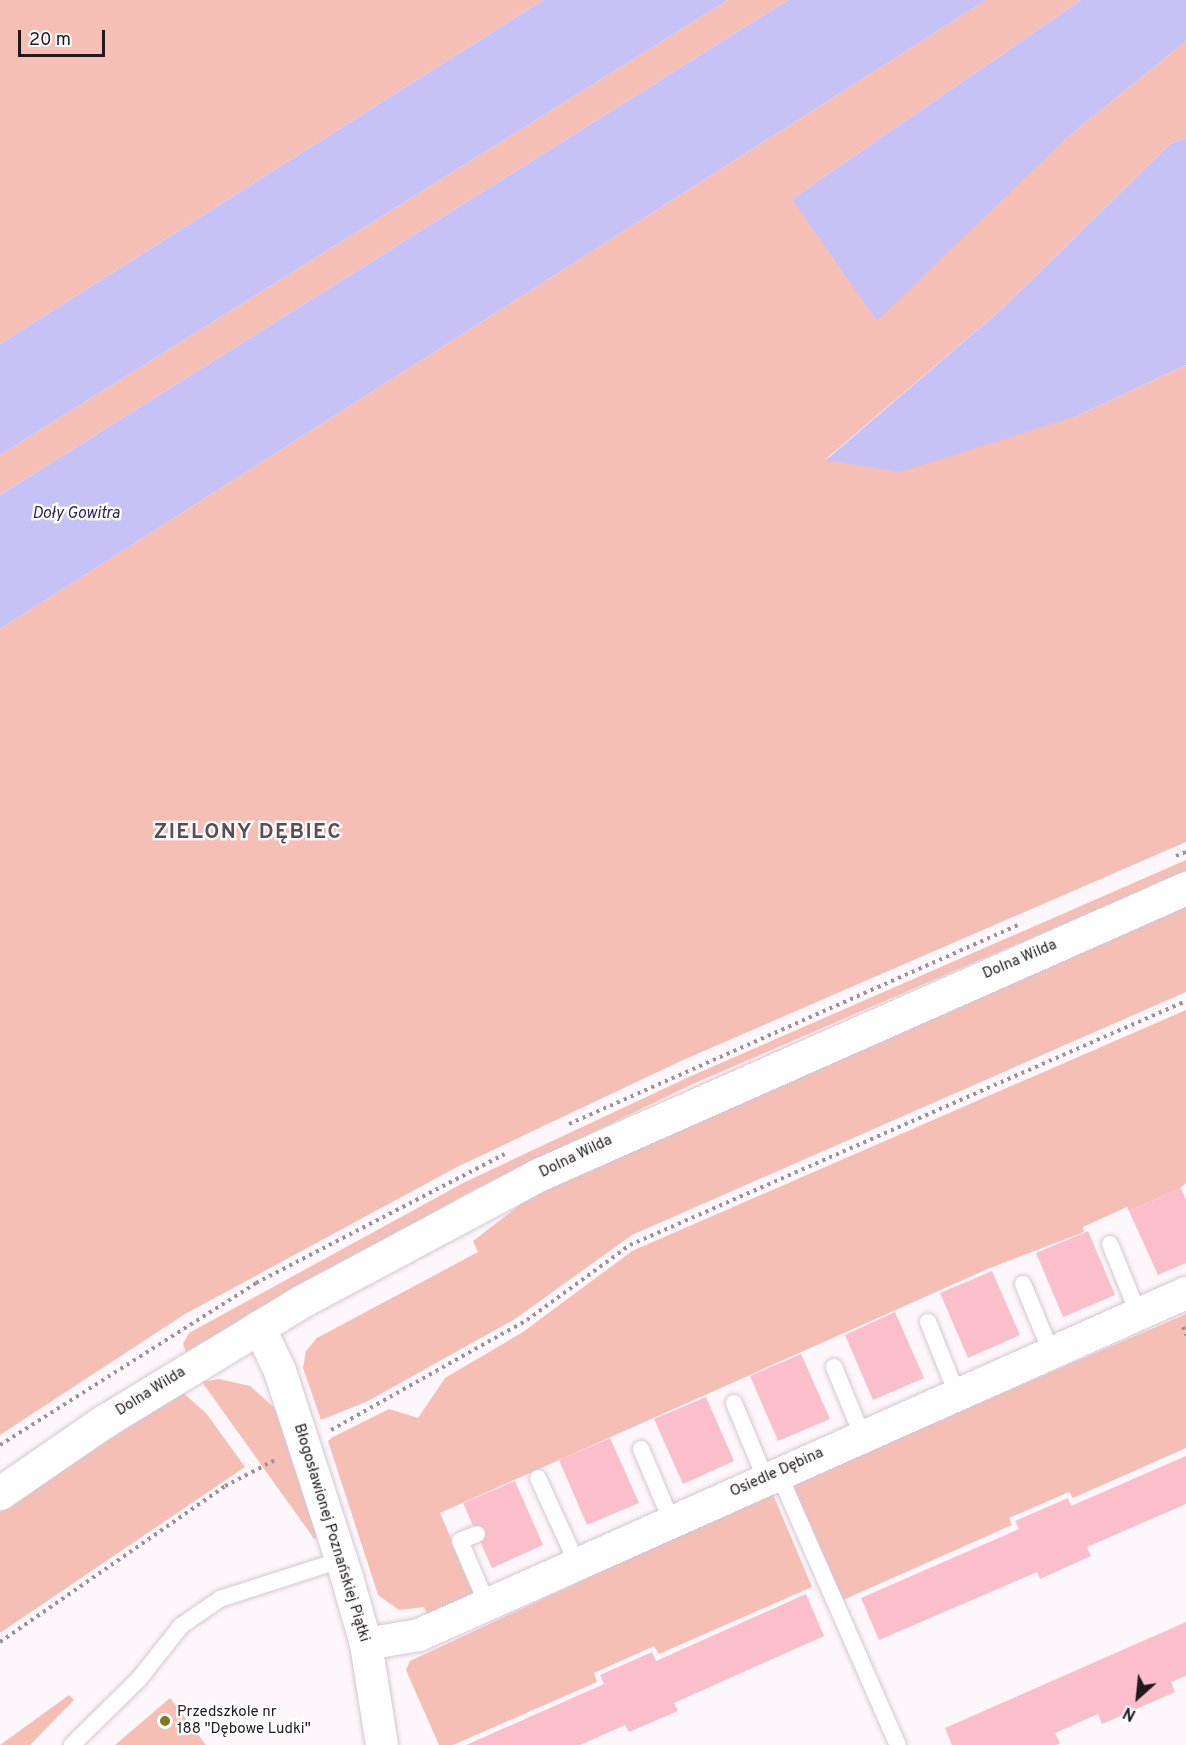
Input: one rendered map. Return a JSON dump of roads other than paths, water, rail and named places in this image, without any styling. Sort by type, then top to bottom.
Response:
[{"type":"main road","name":"Dolna Wilda","points":[[0,1493],[259,1327],[454,1218],[635,1128],[1186,888]]},
{"type":"street","name":"Osiedle Dębina","points":[[366,1644],[419,1635],[671,1520],[1186,1293]]},
{"type":"street","name":"Błogosławionej Poznańskiej Piątki","points":[[259,1327],[280,1371],[366,1644],[382,1745]]},
{"type":"lane","points":[[1110,1244],[1138,1314]]},
{"type":"lane","points":[[1023,1284],[1051,1352]]},
{"type":"lane","points":[[928,1322],[957,1394]]},
{"type":"lane","points":[[834,1367],[862,1435]]},
{"type":"lane","points":[[734,1403],[772,1475],[898,1745]]},
{"type":"lane","points":[[641,1449],[671,1520]]},
{"type":"lane","points":[[538,1478],[577,1563]]},
{"type":"lane","points":[[477,1534],[459,1541],[487,1604]]},
{"type":"lane","points":[[72,1745],[139,1679],[181,1626],[220,1599],[341,1560]]},
{"type":"water","points":[[543,0],[728,0],[0,455],[0,344]]},
{"type":"water","name":"Doły Gowitra","points":[[788,0],[986,0],[0,629],[0,495]]},
{"type":"water","points":[[1081,0],[1186,0],[1186,41],[1064,140],[877,321],[792,199]]},
{"type":"water","points":[[1186,138],[1186,365],[1077,416],[900,472],[826,460],[1003,308],[1170,144]]},
{"type":"place","name":"Przedszkole nr 188 \"Dębowe Ludki\"","points":[[165,1721]]},
{"type":"district","name":"ZIELONY DĘBIEC","points":[[248,833]]}]
